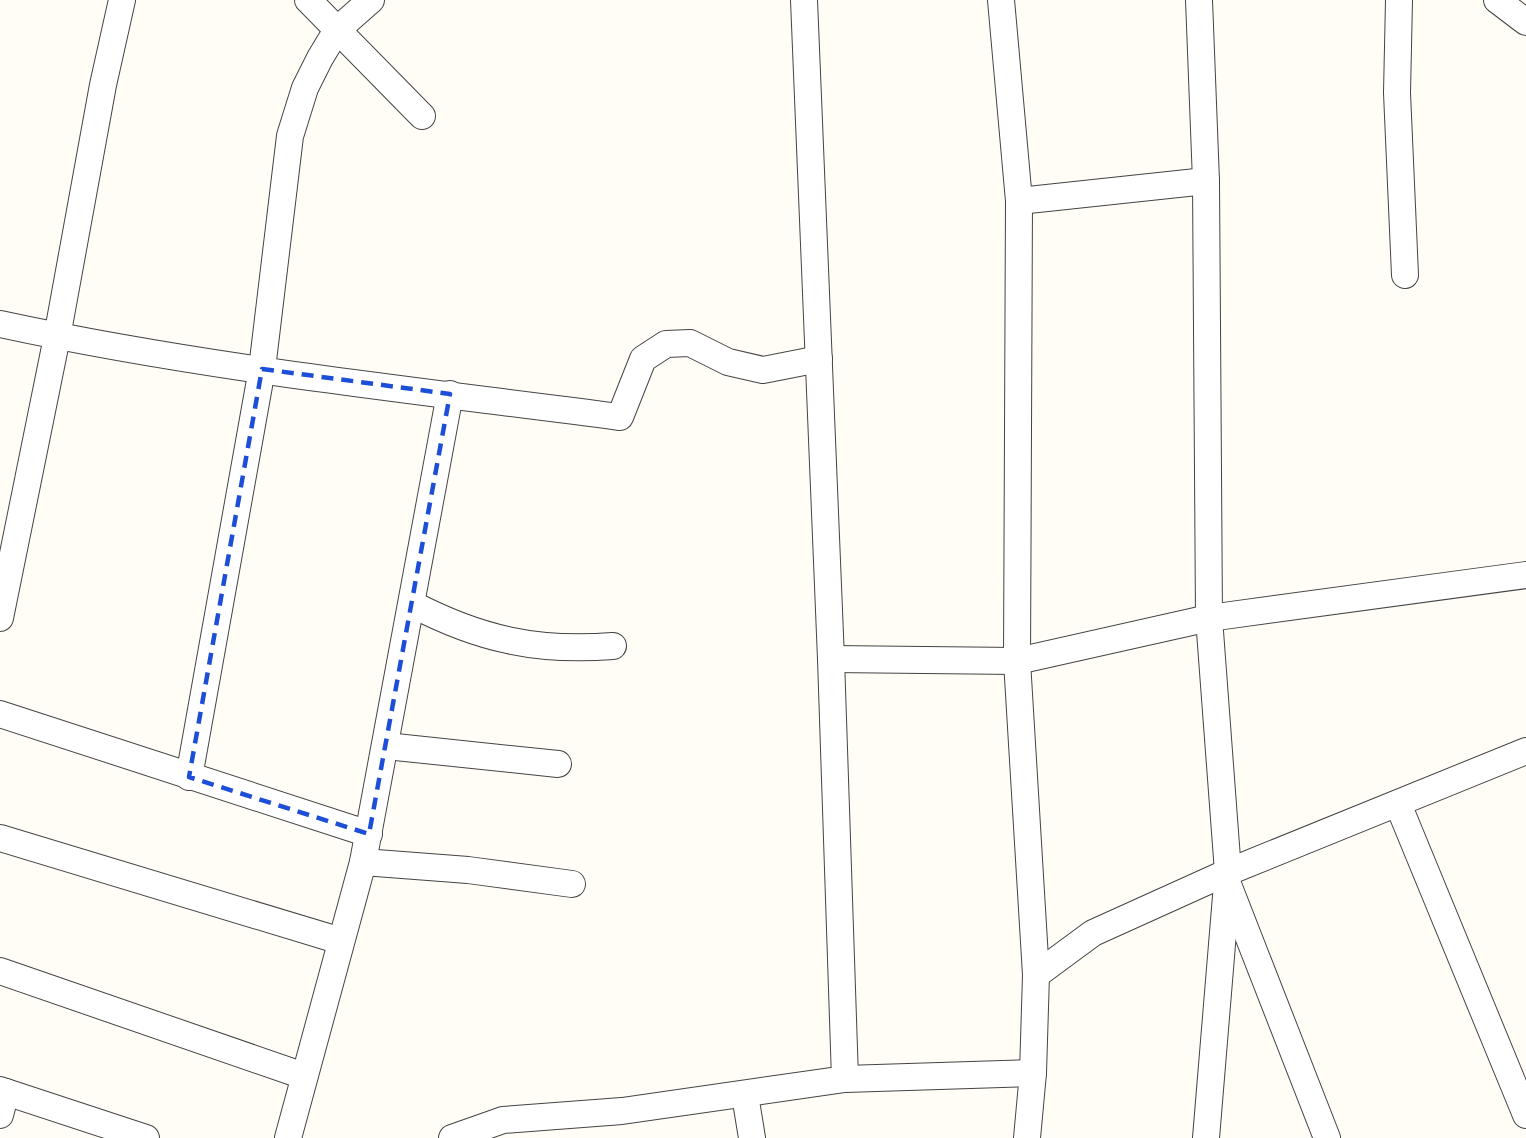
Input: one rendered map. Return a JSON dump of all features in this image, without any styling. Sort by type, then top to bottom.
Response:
[{"type":"street","points":[[0,618],[57,337],[103,85],[122,0]]},
{"type":"street","points":[[308,0],[422,116]]},
{"type":"street","points":[[189,777],[262,369],[290,136],[306,88],[320,58],[337,30],[371,0]]},
{"type":"street","points":[[804,0],[831,659],[845,1079]]},
{"type":"street","points":[[1001,0],[1019,201],[1017,661],[1036,975],[1033,1073],[1027,1138]]},
{"type":"street","points":[[1199,0],[1206,181],[1209,618],[1227,877],[1206,1138]]},
{"type":"street","points":[[1399,0],[1397,93],[1405,275]]},
{"type":"street","points":[[1497,0],[1524,26]]},
{"type":"street","points":[[1019,201],[1206,181]]},
{"type":"street","points":[[0,324],[57,337],[262,369],[620,417],[643,359],[666,344],[690,343],[728,362],[763,370],[819,359]]},
{"type":"street","points":[[288,1138],[363,862],[450,394]]},
{"type":"street","points":[[831,659],[1017,661],[1209,618],[1526,575]]},
{"type":"street","points":[[412,604],[466,630],[494,639],[553,648],[613,646]]},
{"type":"street","points":[[0,714],[369,834]]},
{"type":"street","points":[[386,746],[558,764]]},
{"type":"street","points":[[1036,975],[1093,933],[1526,751]]},
{"type":"street","points":[[1398,804],[1526,1115]]},
{"type":"street","points":[[0,838],[341,941]]},
{"type":"street","points":[[363,862],[468,870],[572,884]]},
{"type":"street","points":[[1227,877],[1327,1138]]},
{"type":"street","points":[[0,971],[304,1076]]},
{"type":"street","points":[[452,1138],[845,1079],[1033,1073]]},
{"type":"street","points":[[745,1095],[752,1138]]},
{"type":"street","points":[[2,1099],[146,1138]]},
{"type":"highlighted area","points":[[262,369],[450,394],[369,834],[189,777]]}]
